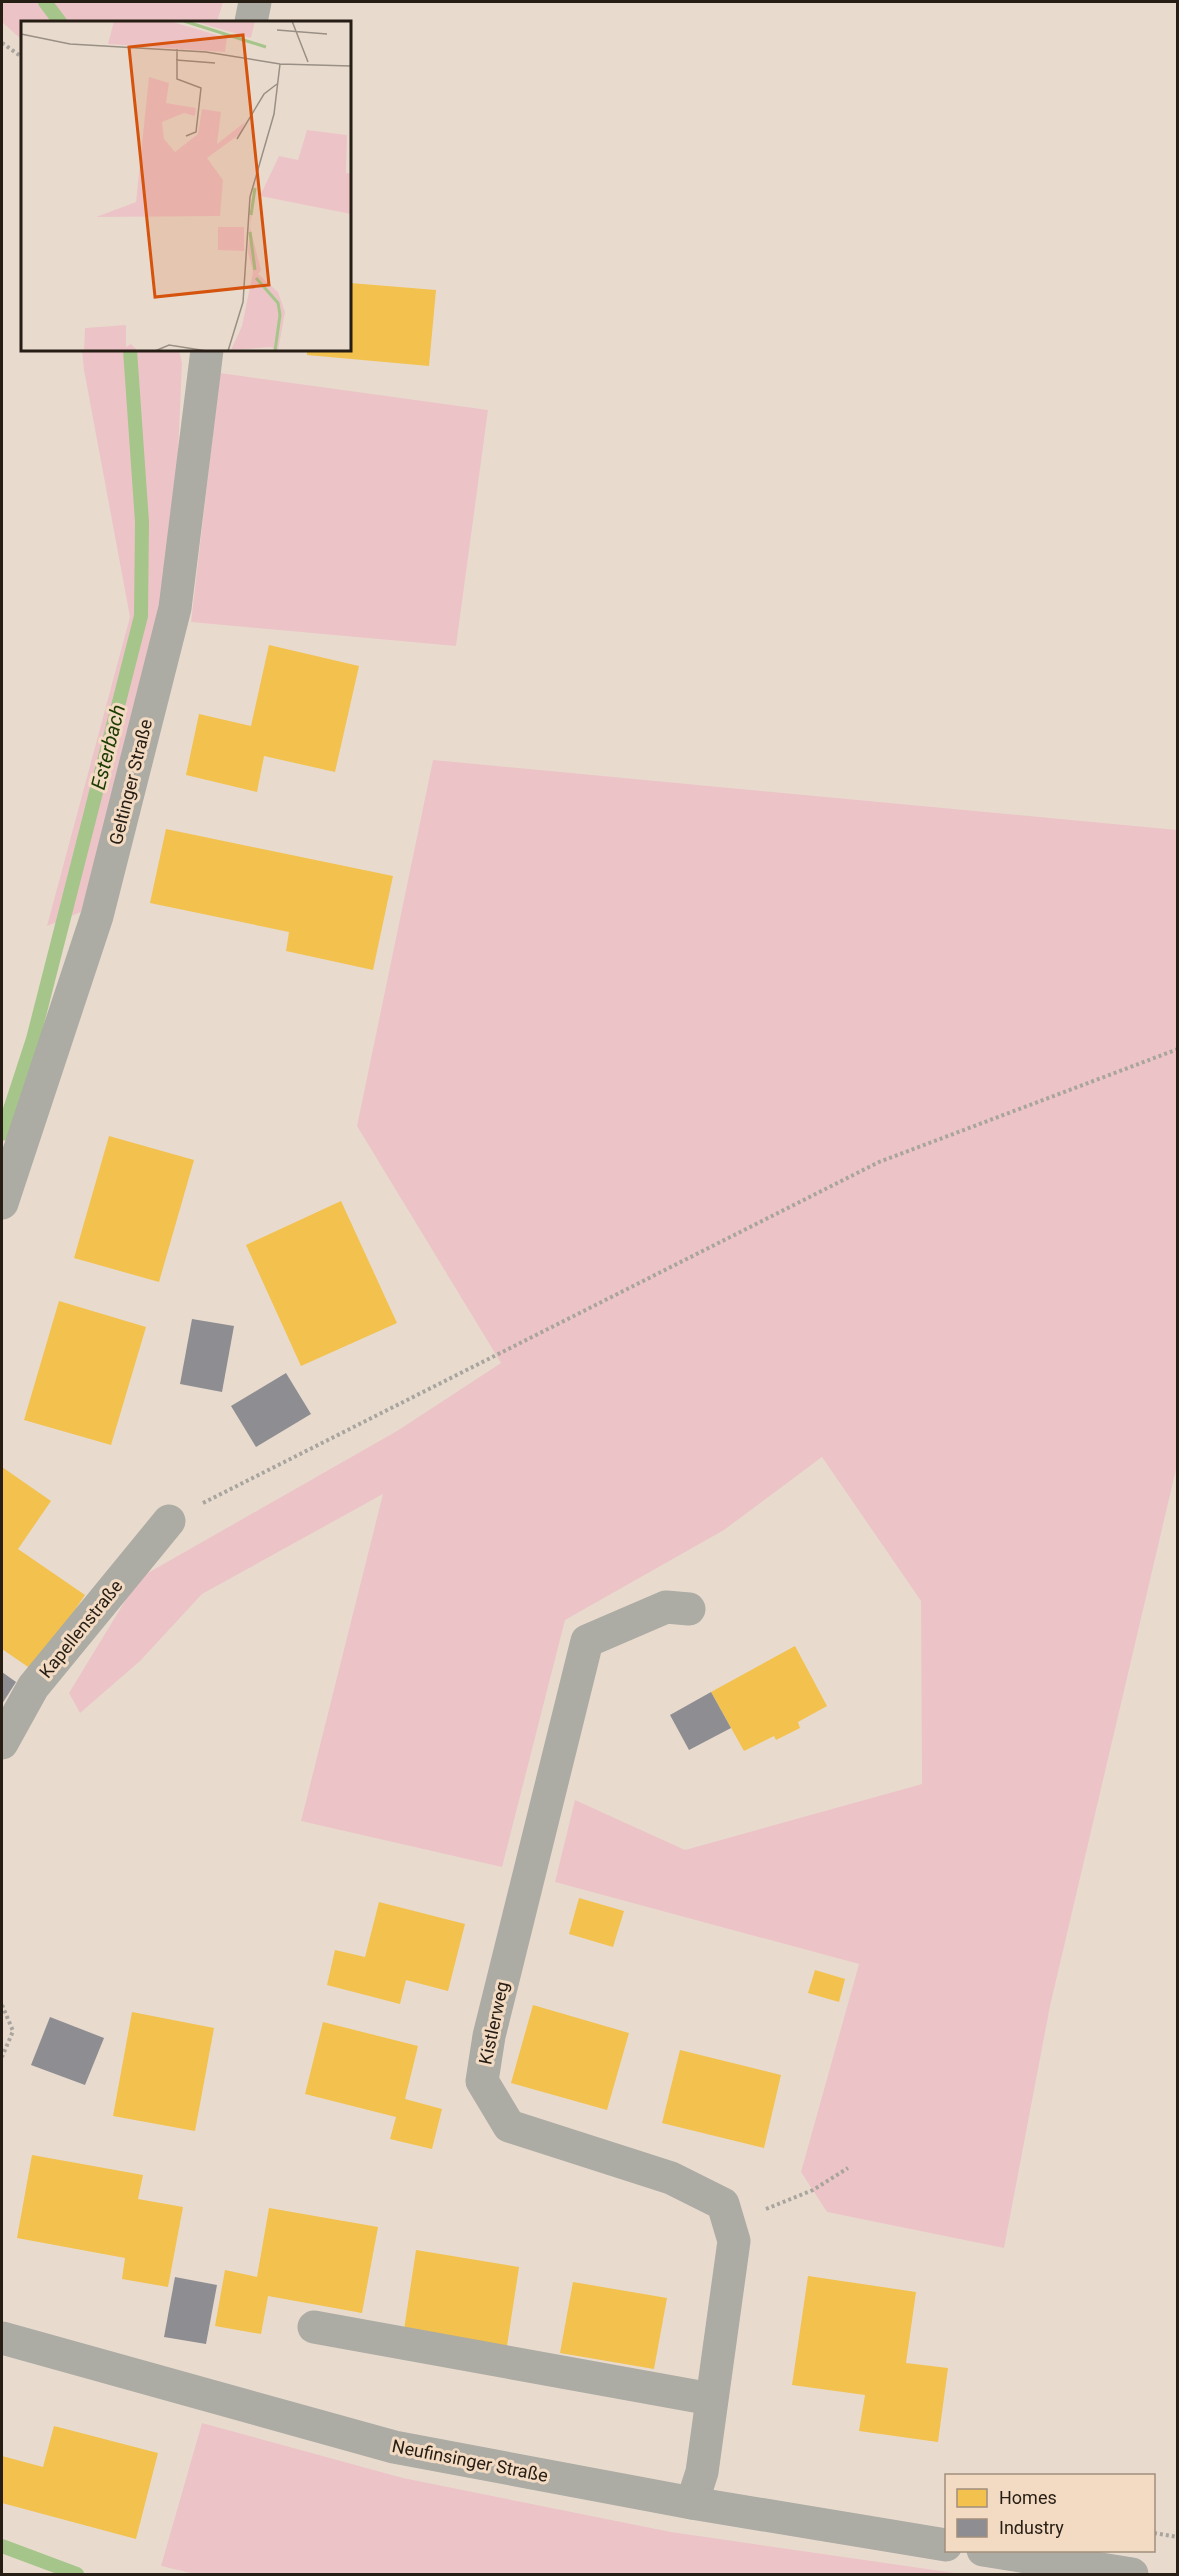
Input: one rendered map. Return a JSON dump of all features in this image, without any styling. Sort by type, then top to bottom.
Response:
[{"type":"street","points":[[251,21],[255,2]]},
{"type":"street","name":"Geltinger Straße","points":[[2,1203],[97,916],[175,608],[207,351]]},
{"type":"street","name":"Kapellenstraße","points":[[2,1743],[33,1687],[169,1521]]},
{"type":"street","name":"Kistlerweg","points":[[689,1609],[666,1607],[587,1641],[489,2036],[482,2081],[509,2126],[671,2178],[723,2204],[734,2241],[702,2472],[692,2503]]},
{"type":"street","points":[[314,2327],[711,2399]]},
{"type":"street","name":"Neufinsinger Straße","points":[[2,2338],[394,2447],[692,2503],[945,2545]]},
{"type":"street","points":[[995,2552],[1132,2574]]},
{"type":"path","points":[[2,43],[21,56]]},
{"type":"path","points":[[169,1521],[879,1162],[1178,1049]]},
{"type":"path","points":[[2,2005],[13,2031],[2,2056]]},
{"type":"path","points":[[729,2224],[813,2190],[848,2168]]},
{"type":"path","points":[[1155,2533],[1178,2537]]},
{"type":"shaded area","points":[[2,2],[223,2],[217,21],[21,21],[21,39],[2,22]]},
{"type":"shaded area","points":[[82,351],[179,351],[182,363],[176,500],[158,632],[81,912],[47,926],[130,617]]},
{"type":"shaded area","points":[[220,373],[488,410],[456,646],[191,622]]},
{"type":"shaded area","points":[[433,760],[1177,830],[1177,1465],[1050,2006],[1004,2248],[827,2212],[801,2172],[859,1964],[555,1882],[575,1800],[685,1850],[922,1784],[921,1601],[822,1457],[724,1530],[565,1620],[502,1867],[301,1821],[383,1494],[202,1594],[140,1661],[80,1713],[69,1693],[139,1578],[397,1431],[501,1363],[357,1126]]},
{"type":"shaded area","points":[[202,2423],[403,2478],[671,2532],[962,2574],[195,2574],[161,2566]]},
{"type":"building: Homes","points":[[351,283],[436,290],[429,366],[307,355],[307,351],[351,351]]},
{"type":"building: Homes","points":[[269,645],[359,666],[335,772],[264,756],[257,792],[186,775],[199,714],[251,726]]},
{"type":"building: Homes","points":[[166,829],[393,876],[373,970],[286,951],[289,932],[150,903]]},
{"type":"building: Homes","points":[[109,1136],[194,1160],[159,1282],[74,1258]]},
{"type":"building: Homes","points":[[341,1201],[397,1323],[301,1366],[246,1245]]},
{"type":"building: Homes","points":[[59,1301],[146,1327],[111,1445],[24,1420]]},
{"type":"building: Homes","points":[[2,1467],[51,1501],[18,1549],[85,1595],[34,1671],[2,1649]]},
{"type":"building: Homes","points":[[795,1646],[827,1706],[798,1722],[800,1728],[776,1740],[774,1736],[744,1751],[711,1692]]},
{"type":"building: Homes","points":[[579,1898],[624,1911],[613,1947],[569,1934]]},
{"type":"building: Homes","points":[[379,1902],[465,1924],[448,1991],[406,1980],[400,2004],[327,1985],[335,1950],[365,1957]]},
{"type":"building: Homes","points":[[815,1970],[845,1979],[839,2002],[808,1993]]},
{"type":"building: Homes","points":[[533,2005],[629,2033],[607,2110],[511,2083]]},
{"type":"building: Homes","points":[[132,2012],[214,2028],[195,2131],[113,2116]]},
{"type":"building: Homes","points":[[323,2022],[418,2046],[405,2099],[442,2109],[432,2149],[390,2139],[396,2117],[305,2094]]},
{"type":"building: Homes","points":[[680,2050],[781,2075],[764,2148],[662,2123]]},
{"type":"building: Homes","points":[[32,2155],[143,2175],[138,2199],[183,2207],[168,2287],[122,2279],[125,2258],[17,2238]]},
{"type":"building: Homes","points":[[269,2208],[378,2227],[362,2313],[268,2296],[261,2334],[215,2326],[225,2270],[257,2277]]},
{"type":"building: Homes","points":[[416,2250],[519,2267],[507,2346],[404,2330]]},
{"type":"building: Homes","points":[[808,2276],[916,2292],[906,2363],[948,2368],[938,2442],[859,2431],[865,2395],[792,2385]]},
{"type":"building: Homes","points":[[573,2282],[667,2298],[654,2369],[560,2353]]},
{"type":"building: Homes","points":[[54,2426],[158,2453],[136,2539],[2,2503],[2,2456],[43,2467]]},
{"type":"building: Industry","points":[[192,1319],[234,1326],[222,1392],[180,1384]]},
{"type":"building: Industry","points":[[286,1373],[311,1414],[256,1447],[231,1406]]},
{"type":"building: Industry","points":[[2,1672],[16,1682],[2,1704]]},
{"type":"building: Industry","points":[[711,1692],[731,1728],[689,1750],[670,1715]]},
{"type":"building: Industry","points":[[50,2017],[104,2038],[85,2085],[31,2065]]},
{"type":"building: Industry","points":[[175,2277],[217,2285],[206,2344],[164,2337]]},
{"type":"waterway","name":"Esterbach","points":[[45,2],[59,21]]},
{"type":"waterway","name":"Esterbach","points":[[2,1134],[33,1039],[141,616],[142,522],[130,351]]},
{"type":"waterway","name":"Esterbach","points":[[2,2546],[77,2574]]}]
